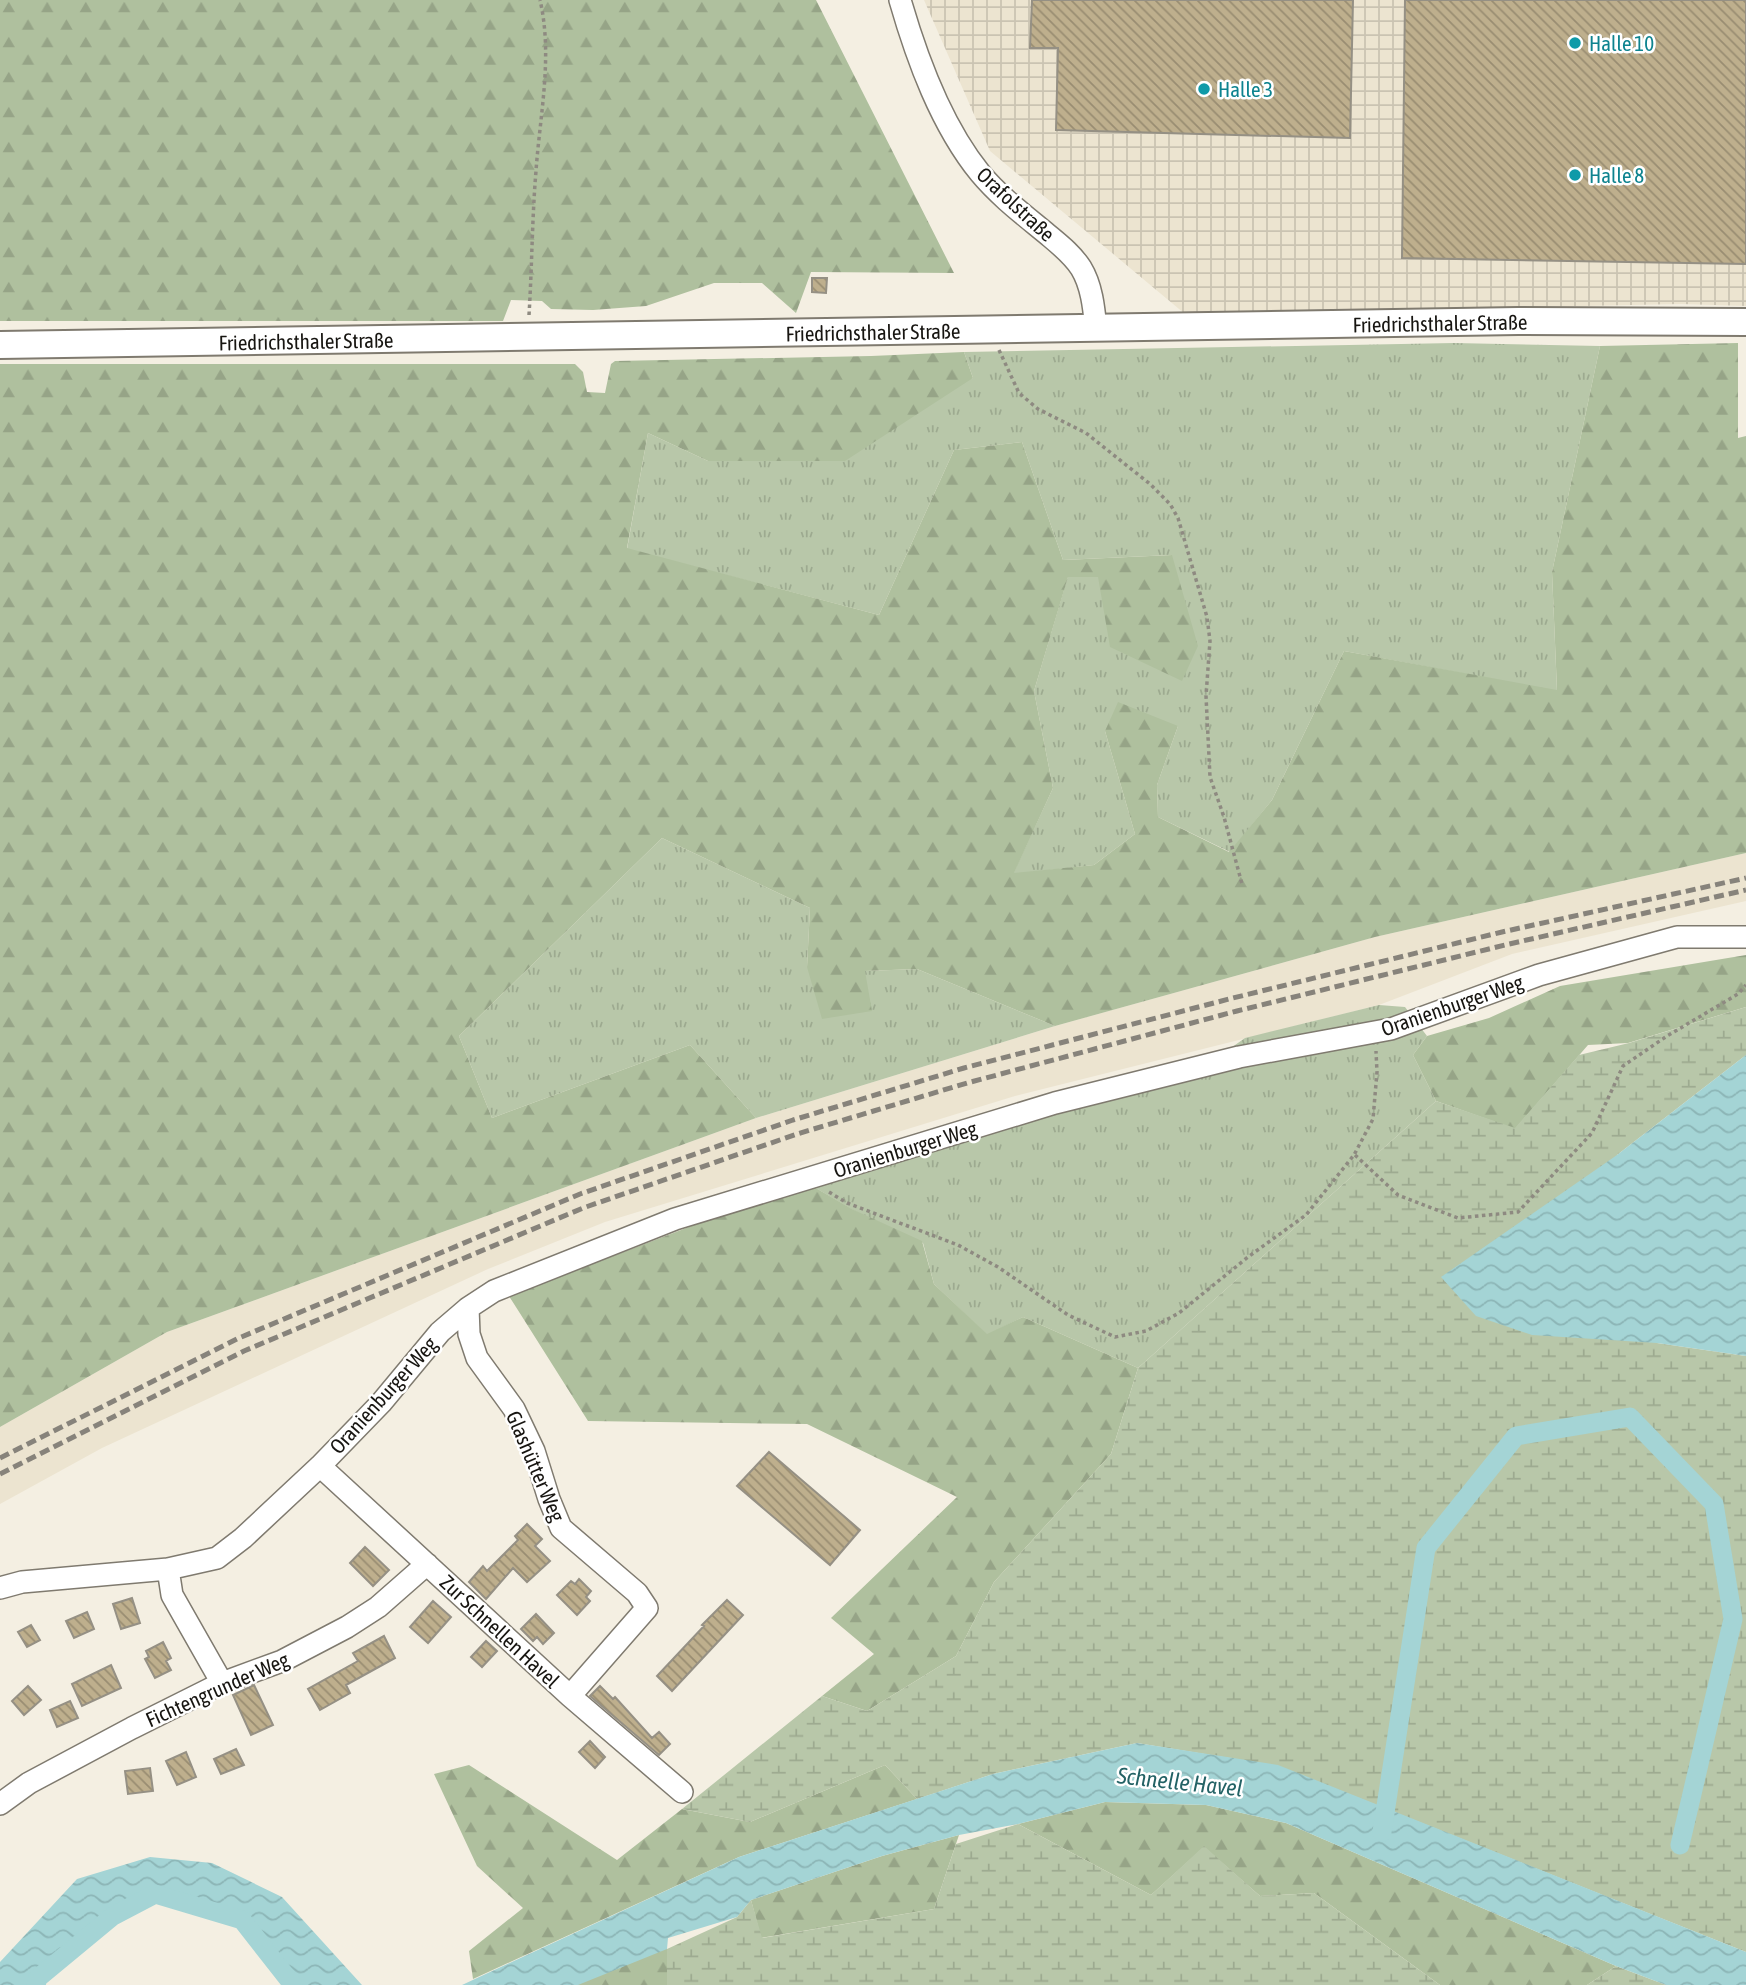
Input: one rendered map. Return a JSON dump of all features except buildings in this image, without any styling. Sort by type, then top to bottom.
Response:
[{"type":"street","name":"Orafolstraße","points":[[900,0],[911,36],[949,127],[981,173],[1002,196],[1067,251],[1082,269],[1091,293],[1096,329]]},
{"type":"street","name":"Friedrichsthaler Straße","points":[[0,345],[1518,321],[1746,322]]},
{"type":"street","name":"Oranienburger Weg","points":[[0,1588],[22,1582],[169,1569],[217,1558],[243,1538],[320,1466],[381,1403],[440,1332],[468,1308],[494,1292],[675,1219],[1055,1103],[1239,1057],[1391,1029],[1539,975],[1677,937],[1746,937]]},
{"type":"street","name":"Glashütter Weg","points":[[468,1308],[469,1334],[477,1358],[514,1409],[534,1451],[561,1528],[637,1593],[647,1608],[570,1696]]},
{"type":"street","name":"Zur Schnellen Havel","points":[[320,1466],[570,1696],[682,1792]]},
{"type":"street","name":"Fichtengrunder Weg","points":[[0,1804],[29,1783],[132,1728],[222,1683],[282,1661],[347,1627],[378,1607],[428,1564]]},
{"type":"street","points":[[169,1569],[172,1595],[222,1683]]},
{"type":"path","points":[[528,337],[536,172],[546,65],[544,15],[540,0]]},
{"type":"path","points":[[995,330],[998,347],[1019,393],[1038,409],[1086,433],[1150,484],[1170,504],[1178,518],[1207,617],[1210,642],[1206,696],[1210,777],[1242,884]]},
{"type":"path","points":[[1354,1155],[1398,1195],[1458,1217],[1518,1212],[1592,1133],[1623,1066],[1667,1036],[1738,995],[1746,985]]},
{"type":"path","points":[[807,1179],[846,1203],[958,1245],[998,1267],[1068,1315],[1115,1338],[1146,1331],[1179,1314],[1248,1257],[1306,1215],[1354,1155],[1373,1119],[1377,1072],[1375,1032]]},
{"type":"shaded area","points":[[924,0],[1746,0],[1746,306],[1681,304],[1185,314],[990,151]]},
{"type":"shaded area","points":[[1746,853],[1746,901],[1512,954],[1379,1005],[1015,1096],[605,1222],[488,1269],[102,1448],[0,1504],[0,1427],[167,1332],[756,1118],[1055,1026],[1375,937]]},
{"type":"green space","points":[[0,0],[816,0],[954,273],[811,272],[796,313],[762,283],[714,283],[646,306],[593,310],[551,309],[542,301],[511,300],[503,321],[0,321]]},
{"type":"green space","points":[[1454,343],[1600,346],[1552,572],[1557,691],[1344,651],[1272,800],[1230,852],[1158,817],[1157,785],[1178,726],[1105,731],[1135,834],[1094,865],[1013,874],[1053,788],[1034,691],[1068,576],[1098,577],[1174,568],[1171,555],[1063,560],[1022,442],[954,450],[879,615],[627,549],[648,433],[708,461],[973,378],[964,352]]},
{"type":"green space","points":[[1738,343],[1738,438],[1746,436],[1746,853],[1375,937],[1055,1026],[917,969],[865,971],[872,1011],[822,1019],[807,967],[810,908],[662,838],[459,1036],[492,1118],[690,1045],[756,1118],[167,1332],[0,1427],[0,364],[575,364],[583,372],[587,392],[605,393],[611,364],[615,361],[964,352],[973,378],[845,461],[708,461],[648,433],[627,548],[879,615],[954,450],[1022,442],[1063,560],[1172,555],[1198,646],[1182,681],[1110,647],[1098,577],[1068,577],[1034,691],[1053,788],[1014,873],[1094,865],[1135,834],[1105,731],[1118,702],[1178,726],[1157,785],[1158,817],[1229,852],[1272,800],[1344,651],[1557,690],[1552,572],[1600,346]]},
{"type":"green space","points":[[662,838],[810,908],[807,967],[865,971],[917,969],[1055,1026],[756,1118],[690,1045],[492,1118],[459,1036]]},
{"type":"green space","points":[[1746,955],[1746,1007],[1628,1043],[1588,1045],[1515,1129],[1436,1101],[1413,1055],[1427,1036],[1489,1018],[1560,986]]},
{"type":"green space","points":[[1379,1005],[1405,1007],[1427,1036],[1413,1055],[1436,1101],[1138,1368],[1023,1317],[987,1335],[934,1284],[923,1243],[853,1210],[802,1180],[1194,1074],[1245,1038]]},
{"type":"green space","points":[[1746,1007],[1746,1055],[1617,1155],[1657,1343],[1746,1356],[1746,1952],[1278,1766],[1137,1743],[993,1774],[917,1799],[885,1765],[750,1822],[682,1809],[822,1696],[867,1711],[956,1656],[994,1582],[1111,1454],[1138,1368],[1436,1101],[1515,1128],[1579,1055],[1629,1043]]},
{"type":"green space","points":[[802,1180],[852,1209],[922,1241],[934,1284],[987,1334],[1023,1317],[1138,1368],[1111,1454],[994,1582],[956,1656],[867,1711],[822,1696],[874,1654],[831,1618],[957,1497],[807,1424],[588,1421],[509,1296],[741,1207]]},
{"type":"green space","points":[[469,1765],[617,1860],[682,1809],[750,1822],[885,1765],[917,1799],[739,1857],[473,1979],[469,1951],[523,1908],[477,1866],[434,1774]]},
{"type":"green space","points":[[1105,1802],[1206,1805],[1286,1823],[1616,1966],[1587,1985],[1440,1985],[1314,1893],[1260,1896],[1204,1847],[1151,1895],[1018,1824]]},
{"type":"green space","points":[[1018,1824],[1151,1895],[1204,1846],[1260,1896],[1314,1893],[1440,1985],[667,1985],[667,1949],[737,1917],[751,1900],[762,1938],[934,1909],[956,1844]]},
{"type":"green space","points":[[959,1835],[934,1909],[761,1938],[751,1900],[882,1856]]},
{"type":"green space","points":[[667,1938],[667,1985],[564,1985]]},
{"type":"green space","points":[[1616,1966],[1666,1985],[1587,1985]]},
{"type":"water","points":[[1746,1055],[1746,1356],[1657,1343],[1532,1335],[1476,1316],[1441,1277],[1617,1155]]},
{"type":"water","name":"Schnelle Havel","points":[[1137,1743],[1278,1765],[1746,1952],[1746,1985],[1666,1985],[1616,1966],[1286,1823],[1206,1805],[1105,1802],[1018,1824],[959,1835],[882,1856],[751,1900],[737,1917],[668,1938],[667,1949],[578,1985],[462,1985],[739,1857],[993,1774]]},
{"type":"water","points":[[150,1857],[212,1863],[282,1897],[362,1985],[293,1985],[242,1920],[155,1894],[113,1916],[38,1978],[36,1985],[0,1985],[0,1962],[77,1879]]},
{"type":"waterway","points":[[1382,1832],[1426,1548],[1516,1436],[1630,1417],[1714,1504],[1733,1619],[1680,1845]]},
{"type":"waterway","points":[[36,1985],[38,1978],[113,1916],[155,1894],[242,1920],[293,1985]]},
{"type":"railway","points":[[0,1458],[239,1338],[580,1194],[793,1120],[964,1068],[1233,998],[1502,932],[1746,878]]},
{"type":"railway","points":[[0,1474],[244,1351],[583,1208],[797,1134],[967,1083],[1237,1011],[1505,945],[1746,890]]},
{"type":"place","name":"Halle 10","points":[[1575,43]]},
{"type":"place","name":"Halle 3","points":[[1204,89]]},
{"type":"place","name":"Halle 8","points":[[1575,175]]}]
